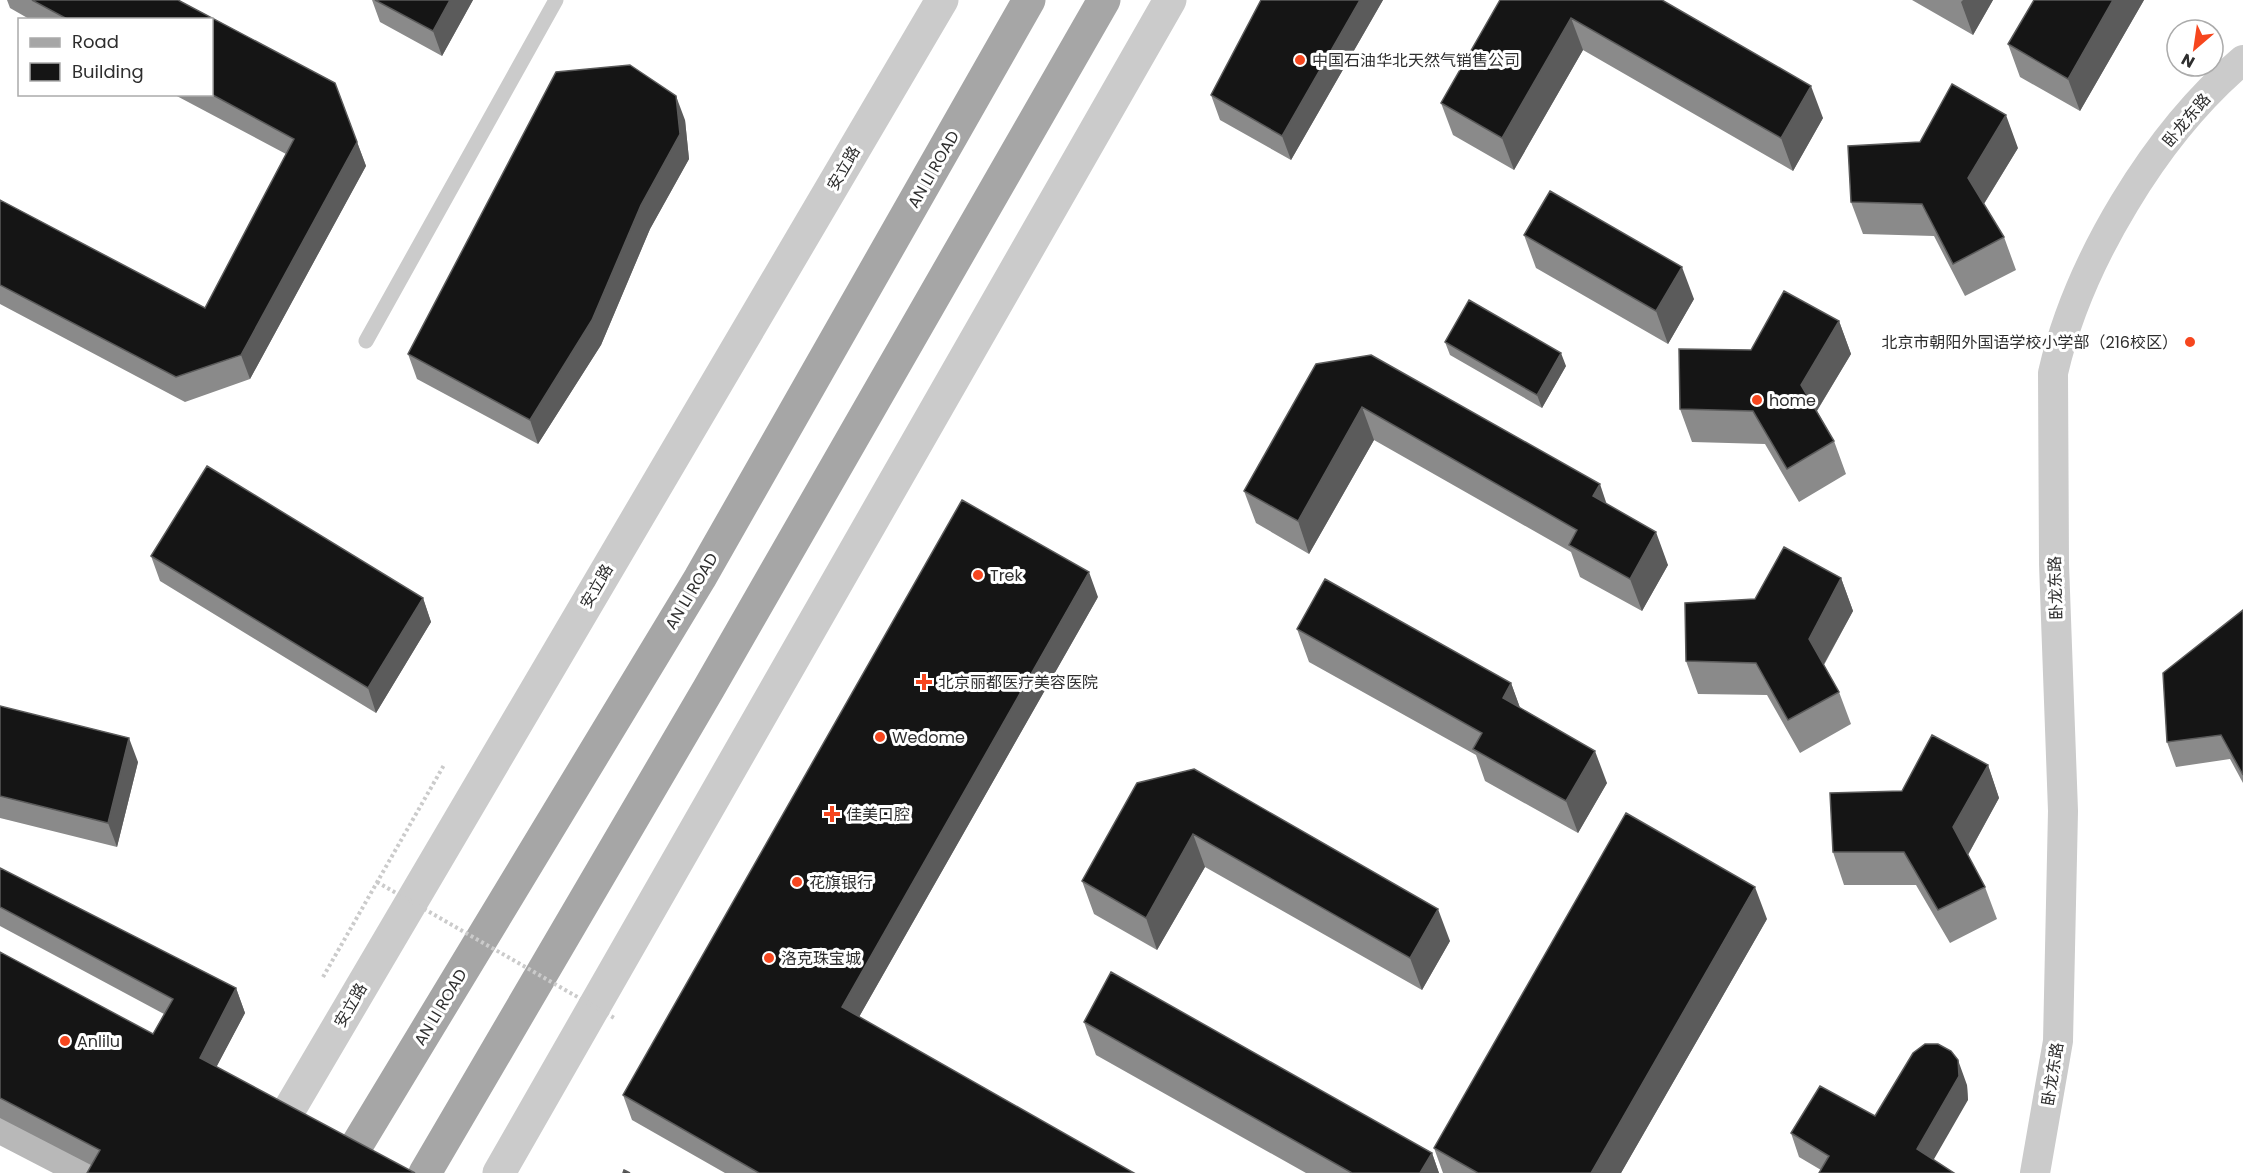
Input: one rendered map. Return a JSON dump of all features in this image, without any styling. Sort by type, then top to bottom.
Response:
[{"type":"main road","name":"AN LI ROAD","points":[[340,1173],[699,578],[1029,0]]},
{"type":"main road","points":[[425,1173],[715,677],[1104,0]]},
{"type":"main road","points":[[0,1127],[89,1173]]},
{"type":"main road","points":[[226,1152],[256,1165],[292,1173]]},
{"type":"street","name":"安立路","points":[[256,1165],[942,0]]},
{"type":"street","points":[[499,1173],[1170,0]]},
{"type":"street","name":"卧龙东路","points":[[2035,1173],[2059,1030],[2063,811],[2054,564],[2053,373],[2060,342],[2075,300],[2109,231],[2150,165],[2188,115],[2243,60]]},
{"type":"street","points":[[248,1127],[256,1165]]},
{"type":"lane","points":[[366,341],[556,0]]},
{"type":"path","points":[[323,978],[444,765]]},
{"type":"path","points":[[377,882],[616,1019]]},
{"type":"building","points":[[32,0],[178,0],[212,18],[65,18]]},
{"type":"building","points":[[375,0],[450,0],[433,31]]},
{"type":"building","name":"中国石油华北天然气销售公司","points":[[1261,0],[1360,0],[1282,136],[1211,95]]},
{"type":"building","points":[[1500,0],[1662,0],[1811,86],[1781,138],[1571,18],[1502,138],[1441,103]]},
{"type":"building","points":[[2034,0],[2113,0],[2068,79],[2008,44]]},
{"type":"building","points":[[213,19],[335,83],[357,142],[241,355],[176,377],[0,285],[0,200],[205,308],[294,139],[213,95]]},
{"type":"building","points":[[630,65],[676,96],[680,134],[641,205],[592,320],[530,420],[408,354],[556,72]]},
{"type":"building","points":[[1952,84],[2006,115],[1968,178],[2004,237],[1953,264],[1922,204],[1851,202],[1848,146],[1920,142]]},
{"type":"building","points":[[1550,191],[1682,267],[1656,311],[1524,235]]},
{"type":"building","points":[[1784,291],[1839,321],[1801,385],[1834,441],[1787,469],[1753,411],[1680,409],[1679,349],[1751,350]]},
{"type":"building","points":[[1469,300],[1561,353],[1537,395],[1445,342]]},
{"type":"building","points":[[1371,355],[1600,484],[1593,496],[1656,532],[1630,579],[1569,545],[1577,530],[1362,407],[1298,521],[1244,491],[1316,364]]},
{"type":"building","points":[[207,466],[423,598],[368,688],[151,556]]},
{"type":"building","points":[[962,500],[1089,572],[842,1007],[1134,1173],[759,1173],[623,1095]]},
{"type":"building","points":[[1784,547],[1841,578],[1809,639],[1839,692],[1788,720],[1756,663],[1686,661],[1685,603],[1755,599]]},
{"type":"building","points":[[1325,579],[1511,683],[1503,698],[1595,751],[1566,801],[1473,749],[1482,733],[1297,629]]},
{"type":"building","points":[[2243,610],[2243,775],[2221,735],[2167,742],[2163,673]]},
{"type":"building","points":[[0,706],[129,738],[108,823],[0,796]]},
{"type":"building","points":[[1932,735],[1988,765],[1953,827],[1985,887],[1938,910],[1904,852],[1833,852],[1830,793],[1902,791]]},
{"type":"building","points":[[1194,769],[1438,909],[1410,958],[1193,834],[1146,918],[1082,881],[1137,783]]},
{"type":"building","points":[[1626,813],[1755,887],[1591,1173],[1478,1173],[1434,1148]]},
{"type":"building","name":"Anlilu","points":[[0,868],[236,988],[200,1058],[415,1173],[87,1173],[100,1150],[0,1098],[0,952],[153,1034],[173,999],[0,907]]},
{"type":"building","points":[[1111,972],[1432,1153],[1420,1173],[1352,1173],[1084,1022]]},
{"type":"building","points":[[1925,1044],[1938,1044],[1951,1051],[1958,1060],[1959,1076],[1917,1149],[1954,1173],[1819,1173],[1829,1156],[1791,1133],[1820,1086],[1875,1116],[1913,1053]]},
{"type":"place","name":"中国石油华北天然气销售公司","points":[[1300,60]]},
{"type":"place","name":"北京市朝阳外国语学校小学部（216校区）","points":[[2190,342]]},
{"type":"place","name":"home","points":[[1757,400]]},
{"type":"place","name":"Trek","points":[[978,575]]},
{"type":"place","name":"北京丽都医疗美容医院","points":[[924,682]]},
{"type":"place","name":"Wedome","points":[[880,737]]},
{"type":"place","name":"佳美口腔","points":[[832,814]]},
{"type":"place","name":"花旗银行","points":[[797,882]]},
{"type":"place","name":"洛克珠宝城","points":[[769,958]]},
{"type":"place","name":"Anlilu","points":[[65,1041]]}]
